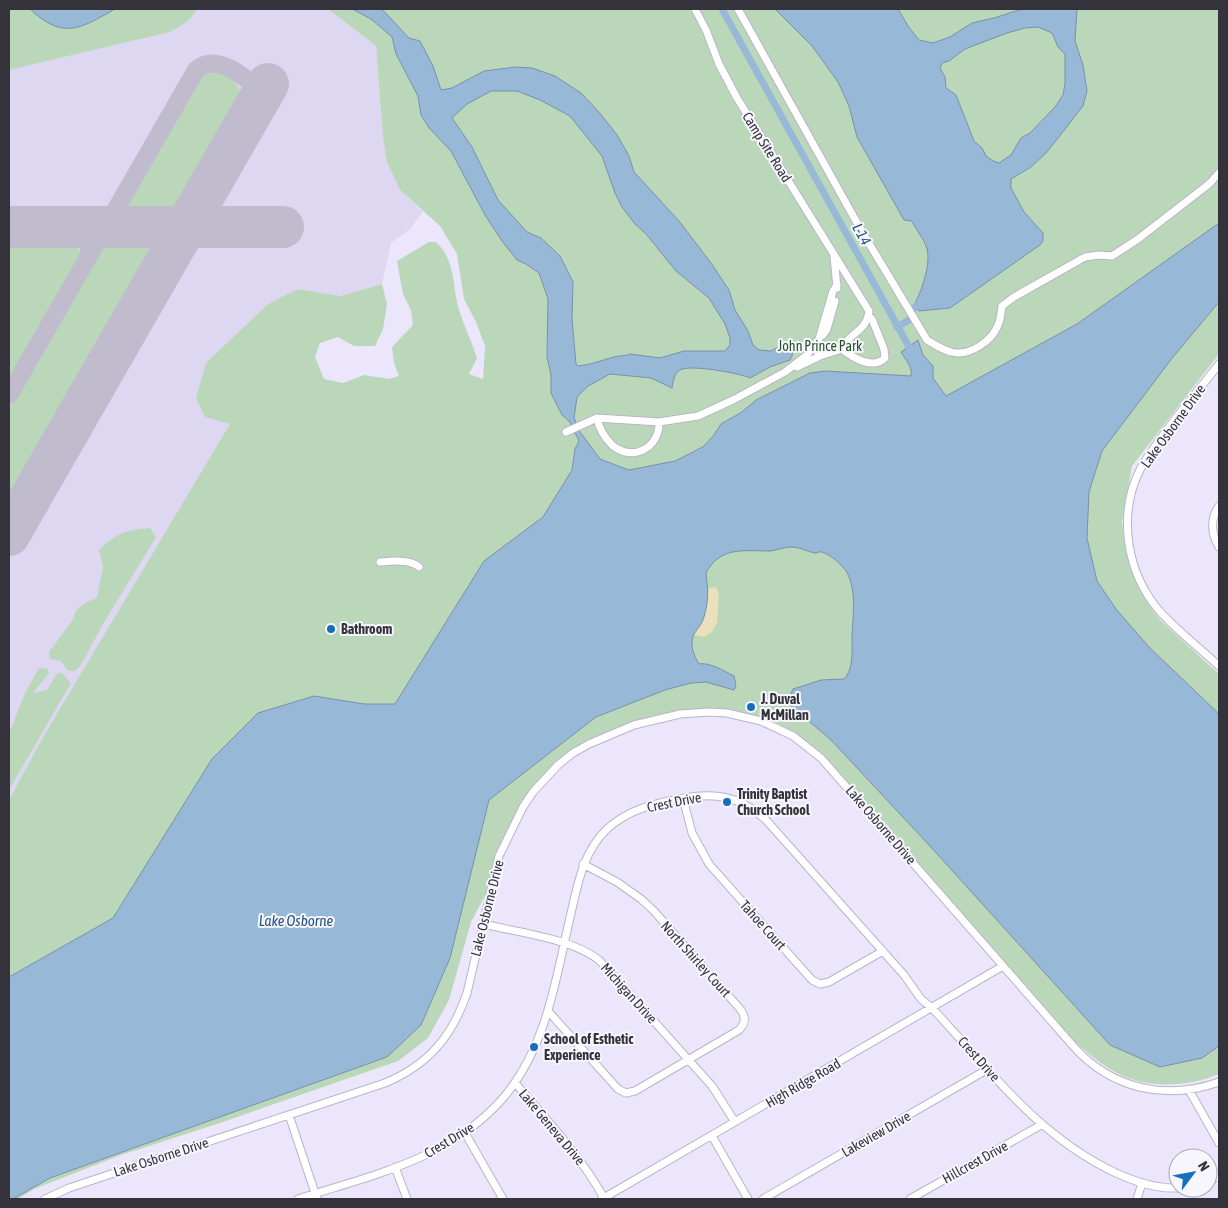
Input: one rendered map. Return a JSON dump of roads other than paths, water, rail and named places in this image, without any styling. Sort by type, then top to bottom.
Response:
[{"type":"street","name":"Camp Site Road","points":[[566,432],[597,418],[658,422],[698,416],[785,372],[807,355],[824,334],[829,324],[837,283],[834,256],[737,98],[719,64],[706,30],[695,9]]},
{"type":"street","points":[[738,9],[861,230],[927,340],[953,353],[972,350],[988,341],[998,325],[1002,306],[1014,297],[1085,258],[1099,255],[1112,256],[1138,239],[1209,184],[1219,173]]},
{"type":"street","points":[[785,372],[820,356],[842,349],[864,326],[869,311],[866,304],[834,256]]},
{"type":"street","points":[[837,283],[845,279],[854,287]]},
{"type":"street","points":[[842,349],[850,356],[862,361],[874,363],[883,360],[885,353],[872,319],[868,316]]},
{"type":"street","points":[[813,346],[820,356]]},
{"type":"street","name":"Lake Osborne Drive","points":[[1219,364],[1168,429],[1138,474],[1130,501],[1127,528],[1134,567],[1150,598],[1177,627],[1219,666]]},
{"type":"street","points":[[597,418],[604,435],[612,445],[621,450],[631,452],[645,450],[652,444],[657,436],[658,422]]},
{"type":"street","points":[[1219,506],[1212,525],[1213,534],[1219,547]]},
{"type":"street","points":[[380,562],[408,562],[417,564],[420,567]]},
{"type":"street","name":"Lake Osborne Drive","points":[[45,1199],[69,1188],[395,1079],[430,1055],[447,1035],[462,1008],[499,856],[523,807],[533,792],[558,765],[573,753],[589,744],[634,725],[680,714],[727,713],[753,719],[778,728],[808,746],[822,758],[1077,1050],[1101,1070],[1122,1082],[1148,1089],[1189,1090],[1219,1082]]},
{"type":"street","name":"Crest Drive","points":[[298,1199],[316,1196],[433,1152],[465,1133],[493,1109],[515,1083],[532,1055],[541,1032],[548,1011],[583,864],[598,840],[618,821],[642,807],[706,795],[728,798],[758,812],[904,975],[921,999],[932,1008],[1041,1125],[1064,1143],[1113,1172],[1142,1183],[1168,1188]]},
{"type":"street","name":"Tahoe Court","points":[[683,798],[692,833],[709,864],[812,980],[820,984],[829,982],[883,951]]},
{"type":"street","name":"North Shirley Court","points":[[583,864],[622,886],[647,905],[744,1014],[744,1023],[739,1030],[689,1060]]},
{"type":"street","name":"Michigan Drive","points":[[483,924],[564,943],[584,950],[600,961],[712,1086],[735,1122]]},
{"type":"street","name":"High Ridge Road","points":[[603,1199],[1003,966]]},
{"type":"street","points":[[548,1011],[621,1092],[635,1091],[689,1060]]},
{"type":"street","name":"Lakeview Drive","points":[[763,1199],[988,1069]]},
{"type":"street","name":"Lake Geneva Drive","points":[[515,1083],[573,1149],[585,1165],[603,1199]]},
{"type":"street","points":[[1189,1090],[1219,1143]]},
{"type":"street","points":[[289,1115],[316,1196]]},
{"type":"street","name":"Hillcrest Drive","points":[[910,1199],[1041,1125]]},
{"type":"street","points":[[465,1133],[503,1199]]},
{"type":"street","points":[[712,1136],[748,1199]]},
{"type":"street","points":[[395,1167],[407,1199]]},
{"type":"street","points":[[1137,1199],[1142,1183]]},
{"type":"water","points":[[30,9],[115,9],[81,26],[62,28],[52,25]]},
{"type":"water","name":"Lake Osborne","points":[[352,9],[382,9],[409,38],[420,41],[433,66],[441,90],[452,88],[484,71],[516,67],[532,68],[555,76],[581,93],[617,135],[629,156],[634,172],[679,221],[711,263],[729,290],[735,310],[748,331],[753,345],[759,350],[771,351],[780,346],[788,345],[793,351],[790,360],[770,367],[750,378],[725,372],[685,368],[676,373],[672,388],[651,378],[610,374],[588,386],[577,397],[574,418],[580,432],[600,459],[629,470],[675,461],[693,452],[704,446],[721,424],[742,412],[756,400],[810,373],[825,371],[911,376],[910,366],[901,352],[918,340],[923,355],[933,366],[933,378],[946,396],[1077,324],[1219,223],[1219,302],[1173,357],[1102,451],[1089,492],[1087,538],[1097,581],[1116,609],[1149,647],[1219,714],[1219,1046],[1202,1058],[1160,1067],[1110,1045],[830,739],[791,706],[788,700],[793,689],[821,680],[844,679],[847,675],[852,658],[854,602],[852,586],[846,571],[829,555],[800,548],[789,547],[770,551],[734,552],[718,558],[706,573],[708,595],[706,611],[702,622],[694,634],[692,646],[699,664],[721,669],[734,676],[736,686],[734,690],[706,682],[691,683],[665,690],[596,717],[489,800],[450,958],[421,1025],[387,1057],[50,1178],[13,1199],[9,1199],[9,977],[113,918],[212,759],[258,713],[314,696],[364,704],[395,704],[484,561],[543,517],[572,470],[575,449],[579,441],[570,422],[562,415],[551,393],[551,375],[547,357],[548,299],[539,273],[517,260],[502,241],[485,215],[451,151],[429,128],[421,115],[418,96],[396,54],[392,37],[371,19]],"holes":[[[491,91],[517,91],[540,100],[570,116],[602,156],[622,207],[676,271],[709,298],[725,324],[730,338],[730,345],[725,351],[684,351],[660,358],[630,354],[616,356],[587,365],[578,366],[576,364],[572,319],[573,282],[560,256],[541,238],[527,232],[498,200],[472,147],[452,118],[467,104]]]},
{"type":"water","points":[[775,9],[898,9],[919,40],[933,43],[950,37],[972,23],[1022,9],[1077,9],[1075,41],[1083,65],[1087,91],[1083,106],[1047,152],[1031,167],[1011,179],[1011,188],[1024,212],[1043,233],[1043,241],[1040,245],[950,308],[919,311],[915,303],[927,269],[928,255],[926,246],[912,221],[904,220],[857,137],[849,106],[838,82],[812,46]],"holes":[[[1038,27],[1052,33],[1058,47],[1065,54],[1063,95],[1055,107],[1030,133],[1021,138],[1011,155],[999,163],[993,161],[986,156],[982,148],[974,141],[956,95],[946,88],[945,77],[940,68],[942,63],[949,61],[965,49],[1025,28]]]},
{"type":"waterway","name":"L-14","points":[[722,9],[913,354]]},
{"type":"waterway","points":[[897,327],[909,320]]},
{"type":"place","name":"Bathroom","points":[[331,629]]},
{"type":"place","name":"J. Duval McMillan","points":[[751,707]]},
{"type":"place","name":"Trinity Baptist Church School","points":[[727,802]]},
{"type":"place","name":"School of Esthetic Experience","points":[[534,1047]]},
{"type":"park label","name":"John Prince Park","points":[[820,346]]}]
